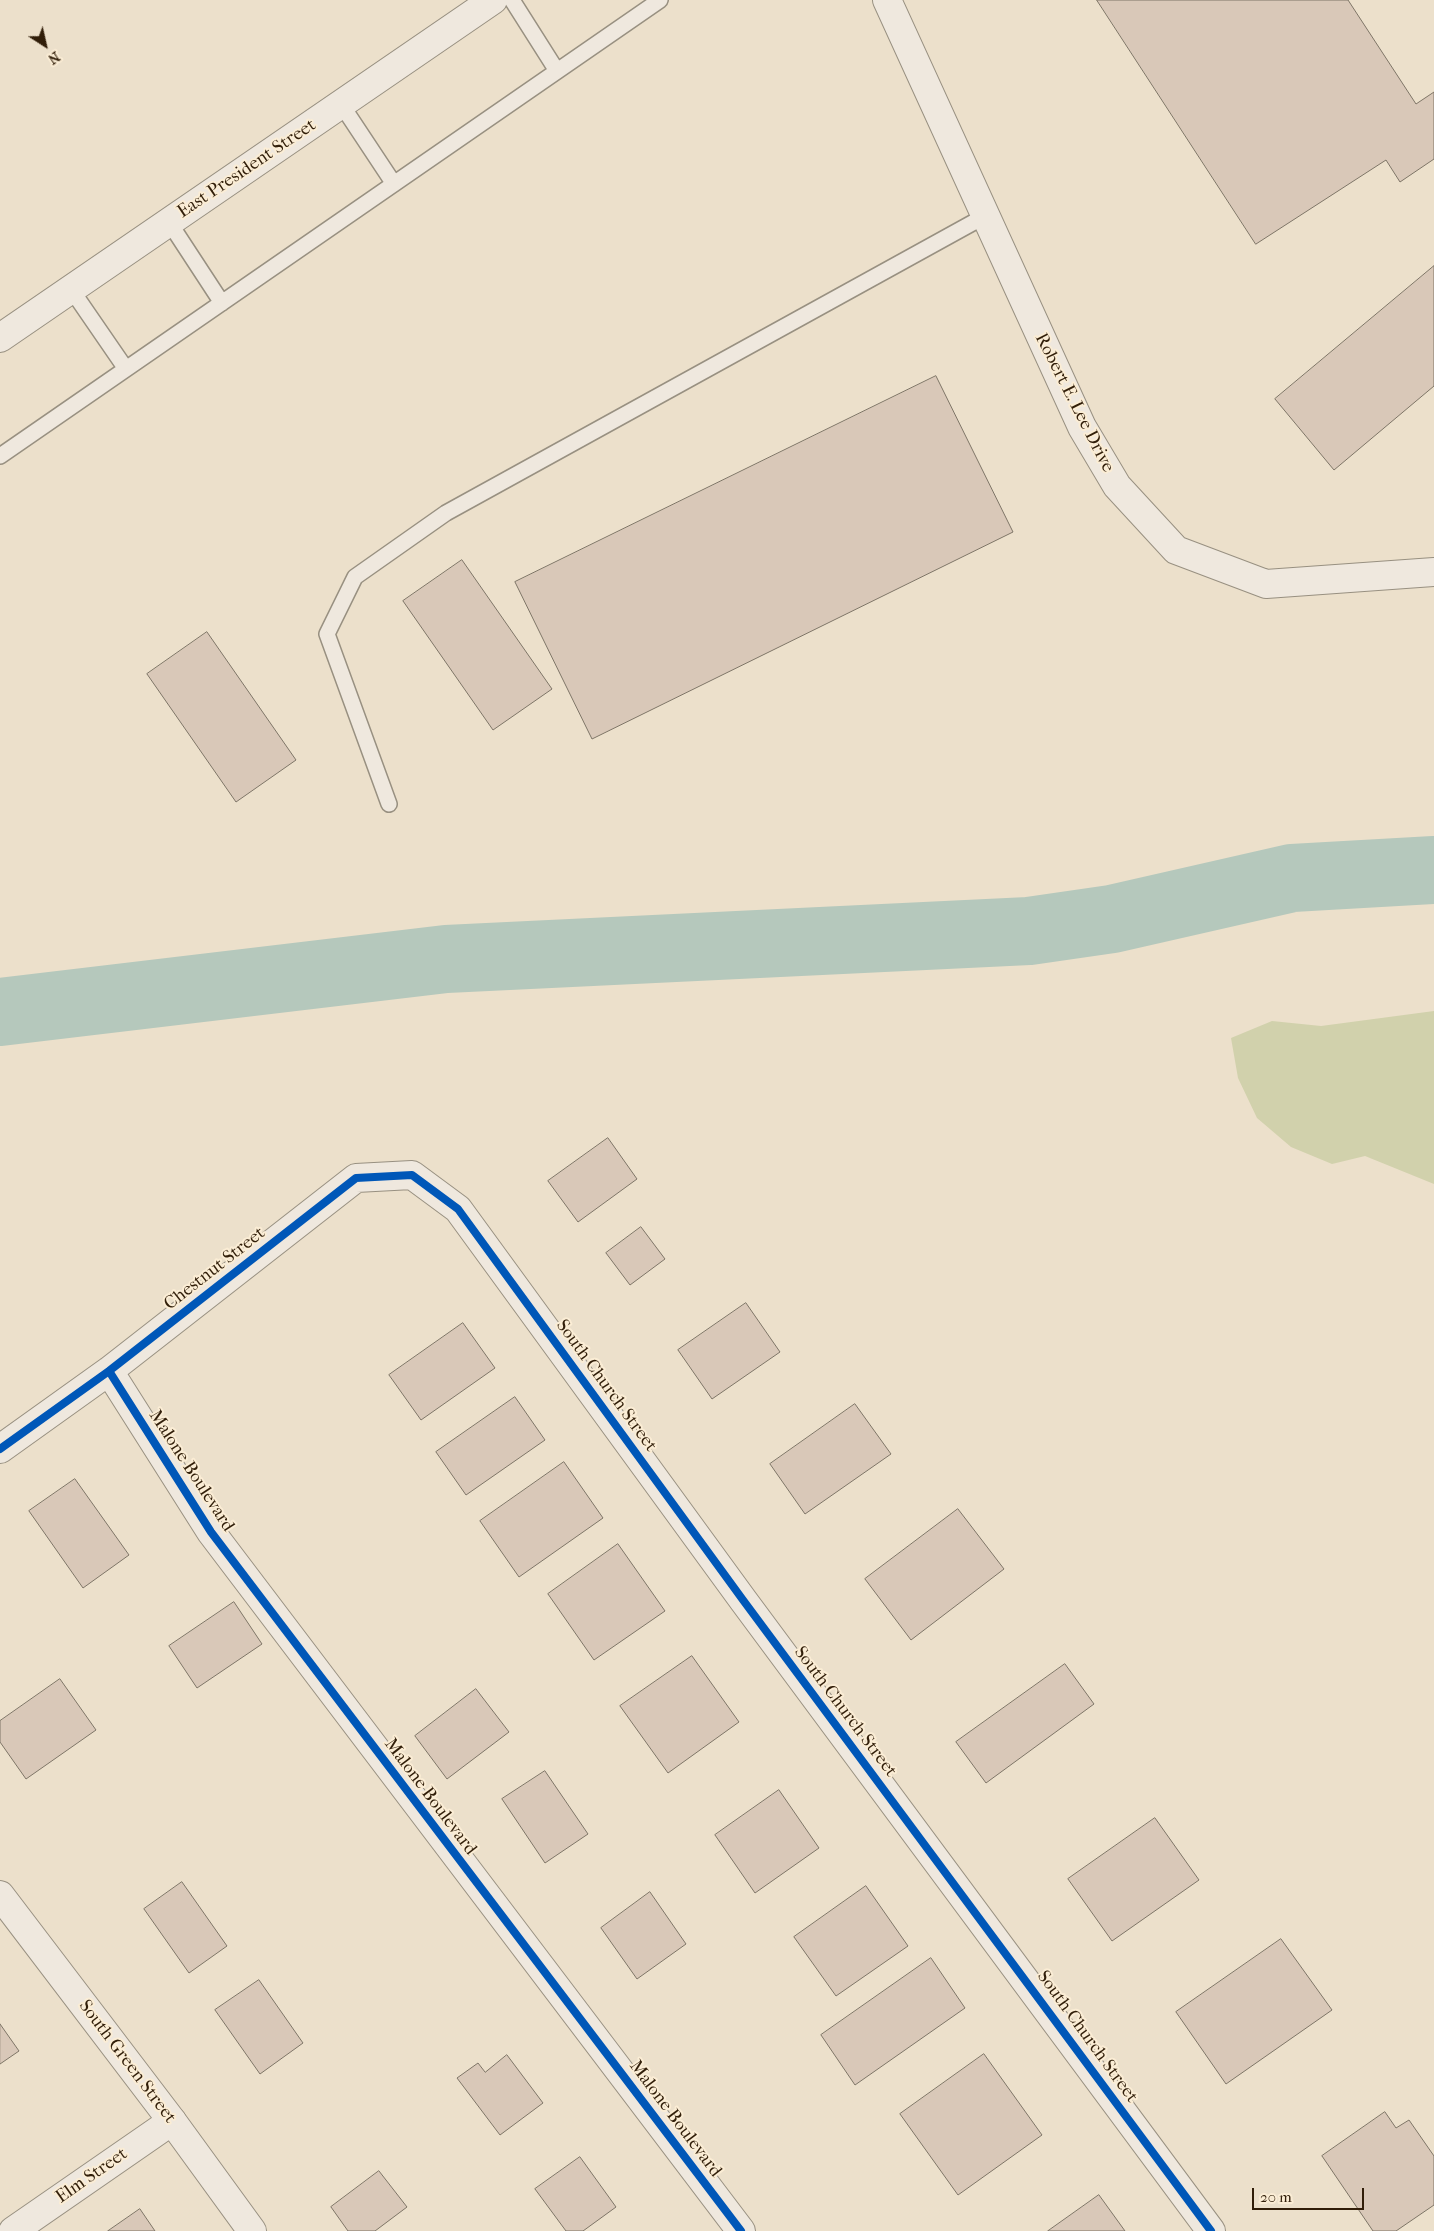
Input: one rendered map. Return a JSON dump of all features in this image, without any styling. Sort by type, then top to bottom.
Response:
[{"type":"street","name":"East President Street","points":[[0,338],[494,0]]},
{"type":"street","name":"Robert E. Lee Drive","points":[[887,0],[1082,426],[1117,486],[1176,550],[1266,584],[1434,572]]},
{"type":"street","name":"Chestnut Street","points":[[0,1449],[109,1371],[356,1178],[412,1175],[458,1209]]},
{"type":"street","name":"South Church Street","points":[[458,1209],[743,1600],[1211,2231]]},
{"type":"street","name":"Malone Boulevard","points":[[109,1371],[211,1532],[741,2231]]},
{"type":"street","name":"South Green Street","points":[[0,1895],[172,2121],[252,2231]]},
{"type":"street","name":"Elm Street","points":[[13,2231],[172,2121]]},
{"type":"lane","points":[[512,0],[557,71]]},
{"type":"lane","points":[[0,456],[660,0]]},
{"type":"lane","points":[[341,104],[394,184]]},
{"type":"lane","points":[[389,804],[327,634],[355,577],[446,513],[985,216]]},
{"type":"lane","points":[[169,222],[222,303]]},
{"type":"lane","points":[[71,289],[126,369]]},
{"type":"green space","points":[[1434,1011],[1434,1184],[1365,1156],[1332,1164],[1291,1147],[1257,1118],[1238,1078],[1231,1038],[1272,1021],[1321,1026]]},
{"type":"building","points":[[1097,0],[1348,0],[1416,104],[1434,92],[1434,159],[1400,182],[1386,160],[1256,244]]},
{"type":"building","points":[[1434,266],[1434,386],[1334,470],[1275,399]]},
{"type":"building","points":[[936,376],[1013,532],[592,739],[515,582]]},
{"type":"building","points":[[462,560],[552,689],[493,730],[403,601]]},
{"type":"building","points":[[207,632],[296,760],[236,802],[147,674]]},
{"type":"building","points":[[608,1138],[637,1179],[578,1222],[548,1181]]},
{"type":"building","points":[[641,1227],[665,1259],[630,1285],[606,1253]]},
{"type":"building","points":[[746,1303],[780,1352],[712,1399],[678,1350]]},
{"type":"building","points":[[463,1323],[495,1368],[421,1420],[389,1375]]},
{"type":"building","points":[[515,1397],[545,1440],[466,1495],[436,1452]]},
{"type":"building","points":[[855,1404],[891,1454],[805,1514],[770,1464]]},
{"type":"building","points":[[564,1462],[603,1518],[519,1577],[480,1521]]},
{"type":"building","points":[[75,1479],[129,1555],[83,1588],[29,1511]]},
{"type":"building","points":[[958,1509],[1004,1569],[911,1640],[865,1579]]},
{"type":"building","points":[[618,1544],[665,1611],[594,1660],[548,1594]]},
{"type":"building","points":[[234,1602],[262,1644],[197,1688],[169,1646]]},
{"type":"building","points":[[692,1656],[739,1722],[668,1773],[620,1706]]},
{"type":"building","points":[[1065,1664],[1094,1704],[986,1783],[956,1742]]},
{"type":"building","points":[[60,1679],[96,1730],[26,1779],[0,1742],[0,1721]]},
{"type":"building","points":[[476,1689],[509,1732],[447,1779],[415,1736]]},
{"type":"building","points":[[545,1771],[588,1834],[545,1863],[502,1799]]},
{"type":"building","points":[[779,1790],[819,1848],[755,1893],[715,1835]]},
{"type":"building","points":[[1155,1818],[1199,1880],[1112,1941],[1068,1879]]},
{"type":"building","points":[[182,1882],[227,1946],[189,1973],[144,1909]]},
{"type":"building","points":[[866,1886],[908,1946],[836,1996],[794,1937]]},
{"type":"building","points":[[650,1892],[686,1944],[637,1979],[601,1928]]},
{"type":"building","points":[[1281,1939],[1332,2010],[1226,2084],[1176,2012]]},
{"type":"building","points":[[931,1958],[965,2008],[855,2085],[821,2035]]},
{"type":"building","points":[[259,1980],[303,2043],[260,2074],[215,2010]]},
{"type":"building","points":[[0,2024],[19,2051],[0,2064]]},
{"type":"building","points":[[984,2054],[1042,2135],[958,2195],[900,2114]]},
{"type":"building","points":[[507,2055],[543,2103],[500,2135],[457,2078],[478,2063],[485,2072]]},
{"type":"building","points":[[1385,2112],[1396,2128],[1409,2120],[1434,2156],[1434,2205],[1396,2231],[1373,2231],[1322,2156]]},
{"type":"building","points":[[580,2157],[616,2207],[583,2231],[566,2231],[535,2189]]},
{"type":"building","points":[[379,2171],[407,2207],[375,2231],[348,2231],[331,2207]]},
{"type":"building","points":[[1099,2195],[1125,2231],[1048,2231]]},
{"type":"building","points":[[140,2209],[155,2231],[108,2231]]},
{"type":"waterway","points":[[0,1012],[446,959],[1029,931],[1112,919],[1292,878],[1434,870]]},
{"type":"cycle path","points":[[0,1449],[109,1371],[356,1178],[412,1175],[458,1209],[743,1600],[1211,2231]]},
{"type":"cycle path","points":[[109,1371],[211,1532],[741,2231]]}]
